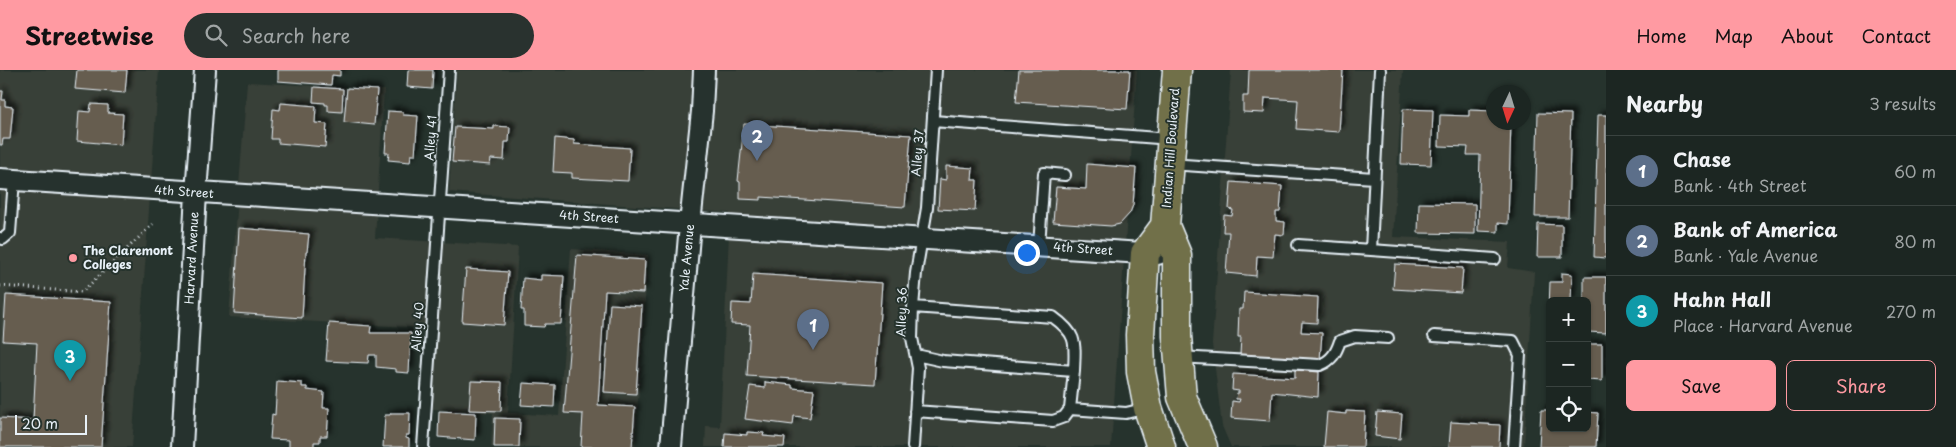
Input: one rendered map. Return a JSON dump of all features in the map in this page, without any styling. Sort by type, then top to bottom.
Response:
[{"type":"main road","name":"Indian Hill Boulevard","points":[[1177,70],[1165,226],[1177,256],[1178,357],[1182,397],[1203,447]]},
{"type":"main road","name":"Indian Hill Boulevard","points":[[1145,253],[1165,226]]},
{"type":"main road","points":[[1145,253],[1140,335],[1141,372],[1155,428],[1190,418]]},
{"type":"street","name":"Harvard Avenue","points":[[182,447],[205,70]]},
{"type":"street","name":"Yale Avenue","points":[[671,447],[690,224],[702,111],[704,70]]},
{"type":"street","name":"4th Street","points":[[7,180],[1177,256]]},
{"type":"lane","name":"Alley 41","points":[[438,208],[448,70]]},
{"type":"lane","name":"Alley 37","points":[[923,238],[936,70]]},
{"type":"lane","points":[[1371,250],[1380,70]]},
{"type":"lane","points":[[933,121],[1374,178]]},
{"type":"lane","points":[[1039,246],[1044,173],[1065,175]]},
{"type":"lane","points":[[0,238],[10,233],[7,180]]},
{"type":"lane","name":"Alley 40","points":[[423,447],[438,208]]},
{"type":"lane","name":"Alley 36","points":[[913,447],[918,368],[912,338],[916,273],[923,238]]},
{"type":"lane","points":[[1298,245],[1496,259]]},
{"type":"lane","points":[[914,307],[1053,317],[1066,327],[1075,343],[1070,409],[1064,417],[1053,421],[915,411]]},
{"type":"lane","points":[[1178,357],[1320,365],[1328,362],[1335,355],[1340,341],[1355,336],[1388,338]]},
{"type":"lane","points":[[1434,336],[1513,341],[1520,355],[1514,447]]},
{"type":"lane","points":[[916,355],[943,361],[1074,371]]},
{"type":"lane","points":[[1070,409],[1126,413],[1155,428]]},
{"type":"path","points":[[0,286],[82,292],[153,224]]},
{"type":"shaded area","name":"The Claremont Colleges","points":[[0,70],[159,70],[132,447],[0,447]]},
{"type":"shaded area","points":[[457,70],[1137,70],[1111,447],[705,447],[706,426],[720,427],[730,213],[449,192]]},
{"type":"shaded area","points":[[1231,70],[1403,70],[1393,237],[1510,242],[1508,268],[1534,272],[1524,447],[1231,447],[1222,426],[1212,344]]},
{"type":"shaded area","points":[[247,82],[384,90],[375,238],[518,247],[508,413],[559,416],[571,249],[648,255],[635,447],[491,447],[493,413],[420,408],[426,328],[229,317]]},
{"type":"building","points":[[77,70],[127,70],[125,93],[75,89]]},
{"type":"building","points":[[278,70],[340,70],[340,76],[332,75],[331,85],[278,81]]},
{"type":"building","points":[[408,70],[433,70],[432,89],[407,87]]},
{"type":"building","points":[[1019,70],[1130,70],[1127,109],[1016,102]]},
{"type":"building","points":[[1249,70],[1343,70],[1339,132],[1296,129],[1298,100],[1265,98],[1264,113],[1243,112],[1243,96],[1248,96]]},
{"type":"building","points":[[314,87],[343,89],[342,112],[328,111],[328,105],[325,105],[325,103],[313,102]]},
{"type":"building","points":[[347,88],[377,90],[374,125],[344,122]]},
{"type":"building","points":[[0,91],[3,91],[2,100],[5,100],[5,106],[13,107],[10,139],[3,139],[2,145],[0,145]]},
{"type":"building","points":[[281,103],[316,106],[315,123],[327,124],[325,147],[278,143],[278,139],[271,139],[273,109],[280,110]]},
{"type":"building","points":[[91,104],[108,105],[108,113],[123,114],[121,145],[77,141],[79,111],[90,112]]},
{"type":"building","points":[[1403,109],[1433,110],[1431,165],[1401,164]]},
{"type":"building","points":[[1469,110],[1486,111],[1486,130],[1511,130],[1508,224],[1498,223],[1498,232],[1478,231],[1480,155],[1467,155],[1468,147],[1439,146],[1440,115],[1469,116]]},
{"type":"building","points":[[388,111],[418,116],[415,155],[411,155],[410,162],[388,160],[389,153],[385,153]]},
{"type":"building","points":[[1538,113],[1571,114],[1568,217],[1535,217]]},
{"type":"building","points":[[1598,115],[1606,115],[1606,258],[1594,257]]},
{"type":"building","points":[[744,124],[911,135],[905,207],[761,197],[761,200],[740,199],[740,182],[738,181]]},
{"type":"building","points":[[494,126],[510,127],[509,142],[505,142],[504,160],[491,159],[490,165],[452,162],[455,127],[494,129]]},
{"type":"building","points":[[555,138],[574,140],[574,144],[630,148],[628,181],[572,178],[572,173],[553,172]]},
{"type":"building","points":[[1087,164],[1136,168],[1133,205],[1130,213],[1120,224],[1111,226],[1053,222],[1056,187],[1086,189]]},
{"type":"building","points":[[946,166],[973,168],[972,180],[977,180],[975,211],[938,209],[940,179],[946,180]]},
{"type":"building","points":[[1231,182],[1282,186],[1280,212],[1276,212],[1276,221],[1285,222],[1284,235],[1275,234],[1273,257],[1257,256],[1256,276],[1226,273],[1229,232],[1223,232],[1224,215],[1232,216],[1233,210],[1229,209]]},
{"type":"building","points":[[1419,203],[1475,204],[1475,234],[1418,233]]},
{"type":"building","points":[[1538,224],[1562,225],[1562,257],[1537,257]]},
{"type":"building","points":[[239,228],[309,234],[302,318],[234,313]]},
{"type":"building","points":[[577,255],[645,260],[643,293],[605,291],[598,405],[635,407],[632,447],[581,447],[583,414],[564,413]]},
{"type":"building","points":[[1395,264],[1463,268],[1461,293],[1393,289]]},
{"type":"building","points":[[466,269],[508,272],[504,325],[462,322]]},
{"type":"building","points":[[1562,273],[1572,274],[1571,297],[1549,297],[1550,282],[1562,282]]},
{"type":"building","points":[[753,274],[882,283],[875,384],[747,376],[750,325],[731,324],[732,303],[751,304]]},
{"type":"building","points":[[541,275],[564,276],[561,324],[545,324],[544,327],[524,326],[524,310],[521,310],[523,278],[541,280]]},
{"type":"building","points":[[1584,277],[1606,277],[1606,333],[1591,332],[1591,297],[1584,297]]},
{"type":"building","points":[[1244,292],[1318,297],[1317,323],[1302,322],[1301,332],[1322,333],[1320,360],[1240,355],[1241,337],[1238,337],[1239,309],[1243,309]]},
{"type":"building","points":[[6,295],[111,302],[101,447],[0,447],[0,418],[33,420],[37,343],[3,341]]},
{"type":"building","points":[[610,304],[642,306],[636,394],[604,392]]},
{"type":"building","points":[[329,323],[371,326],[370,333],[411,333],[409,373],[396,372],[396,369],[376,367],[376,355],[369,355],[368,363],[326,361]]},
{"type":"building","points":[[1591,344],[1602,344],[1602,381],[1591,380]]},
{"type":"building","points":[[1295,370],[1319,372],[1318,397],[1272,392],[1270,421],[1231,418],[1232,401],[1239,402],[1240,399],[1236,399],[1239,391],[1232,390],[1233,374],[1295,378]]},
{"type":"building","points":[[277,381],[302,383],[302,387],[307,387],[307,390],[324,392],[323,408],[329,408],[327,436],[320,436],[320,442],[314,442],[314,447],[289,447],[289,440],[270,439],[272,414],[275,415]]},
{"type":"building","points":[[471,381],[502,382],[501,411],[469,410]]},
{"type":"building","points":[[765,382],[792,385],[792,388],[814,390],[810,418],[794,416],[793,425],[745,419],[750,386],[765,388]]},
{"type":"building","points":[[523,383],[555,385],[554,407],[521,405]]},
{"type":"building","points":[[1541,410],[1546,410],[1546,432],[1591,432],[1591,412],[1598,413],[1596,447],[1539,447]]},
{"type":"building","points":[[439,411],[476,413],[475,440],[438,437]]},
{"type":"building","points":[[1346,411],[1365,412],[1363,447],[1324,447],[1327,412],[1346,414]]},
{"type":"building","points":[[1377,412],[1402,414],[1400,439],[1375,436]]},
{"type":"building","points":[[391,413],[410,413],[409,435],[406,435],[406,438],[409,439],[409,447],[383,447],[385,415],[390,415]]},
{"type":"building","points":[[495,418],[520,419],[519,447],[494,447]]},
{"type":"building","points":[[1451,422],[1500,425],[1499,447],[1449,447]]},
{"type":"building","points":[[747,432],[764,433],[763,436],[785,438],[784,447],[724,447],[725,433],[747,435]]},
{"type":"place","name":"Bank of America","points":[[757,161]]},
{"type":"place","name":"The Claremont Colleges","points":[[73,258]]},
{"type":"place","name":"Chase","points":[[813,350]]},
{"type":"place","name":"Hahn Hall","points":[[70,381]]}]
